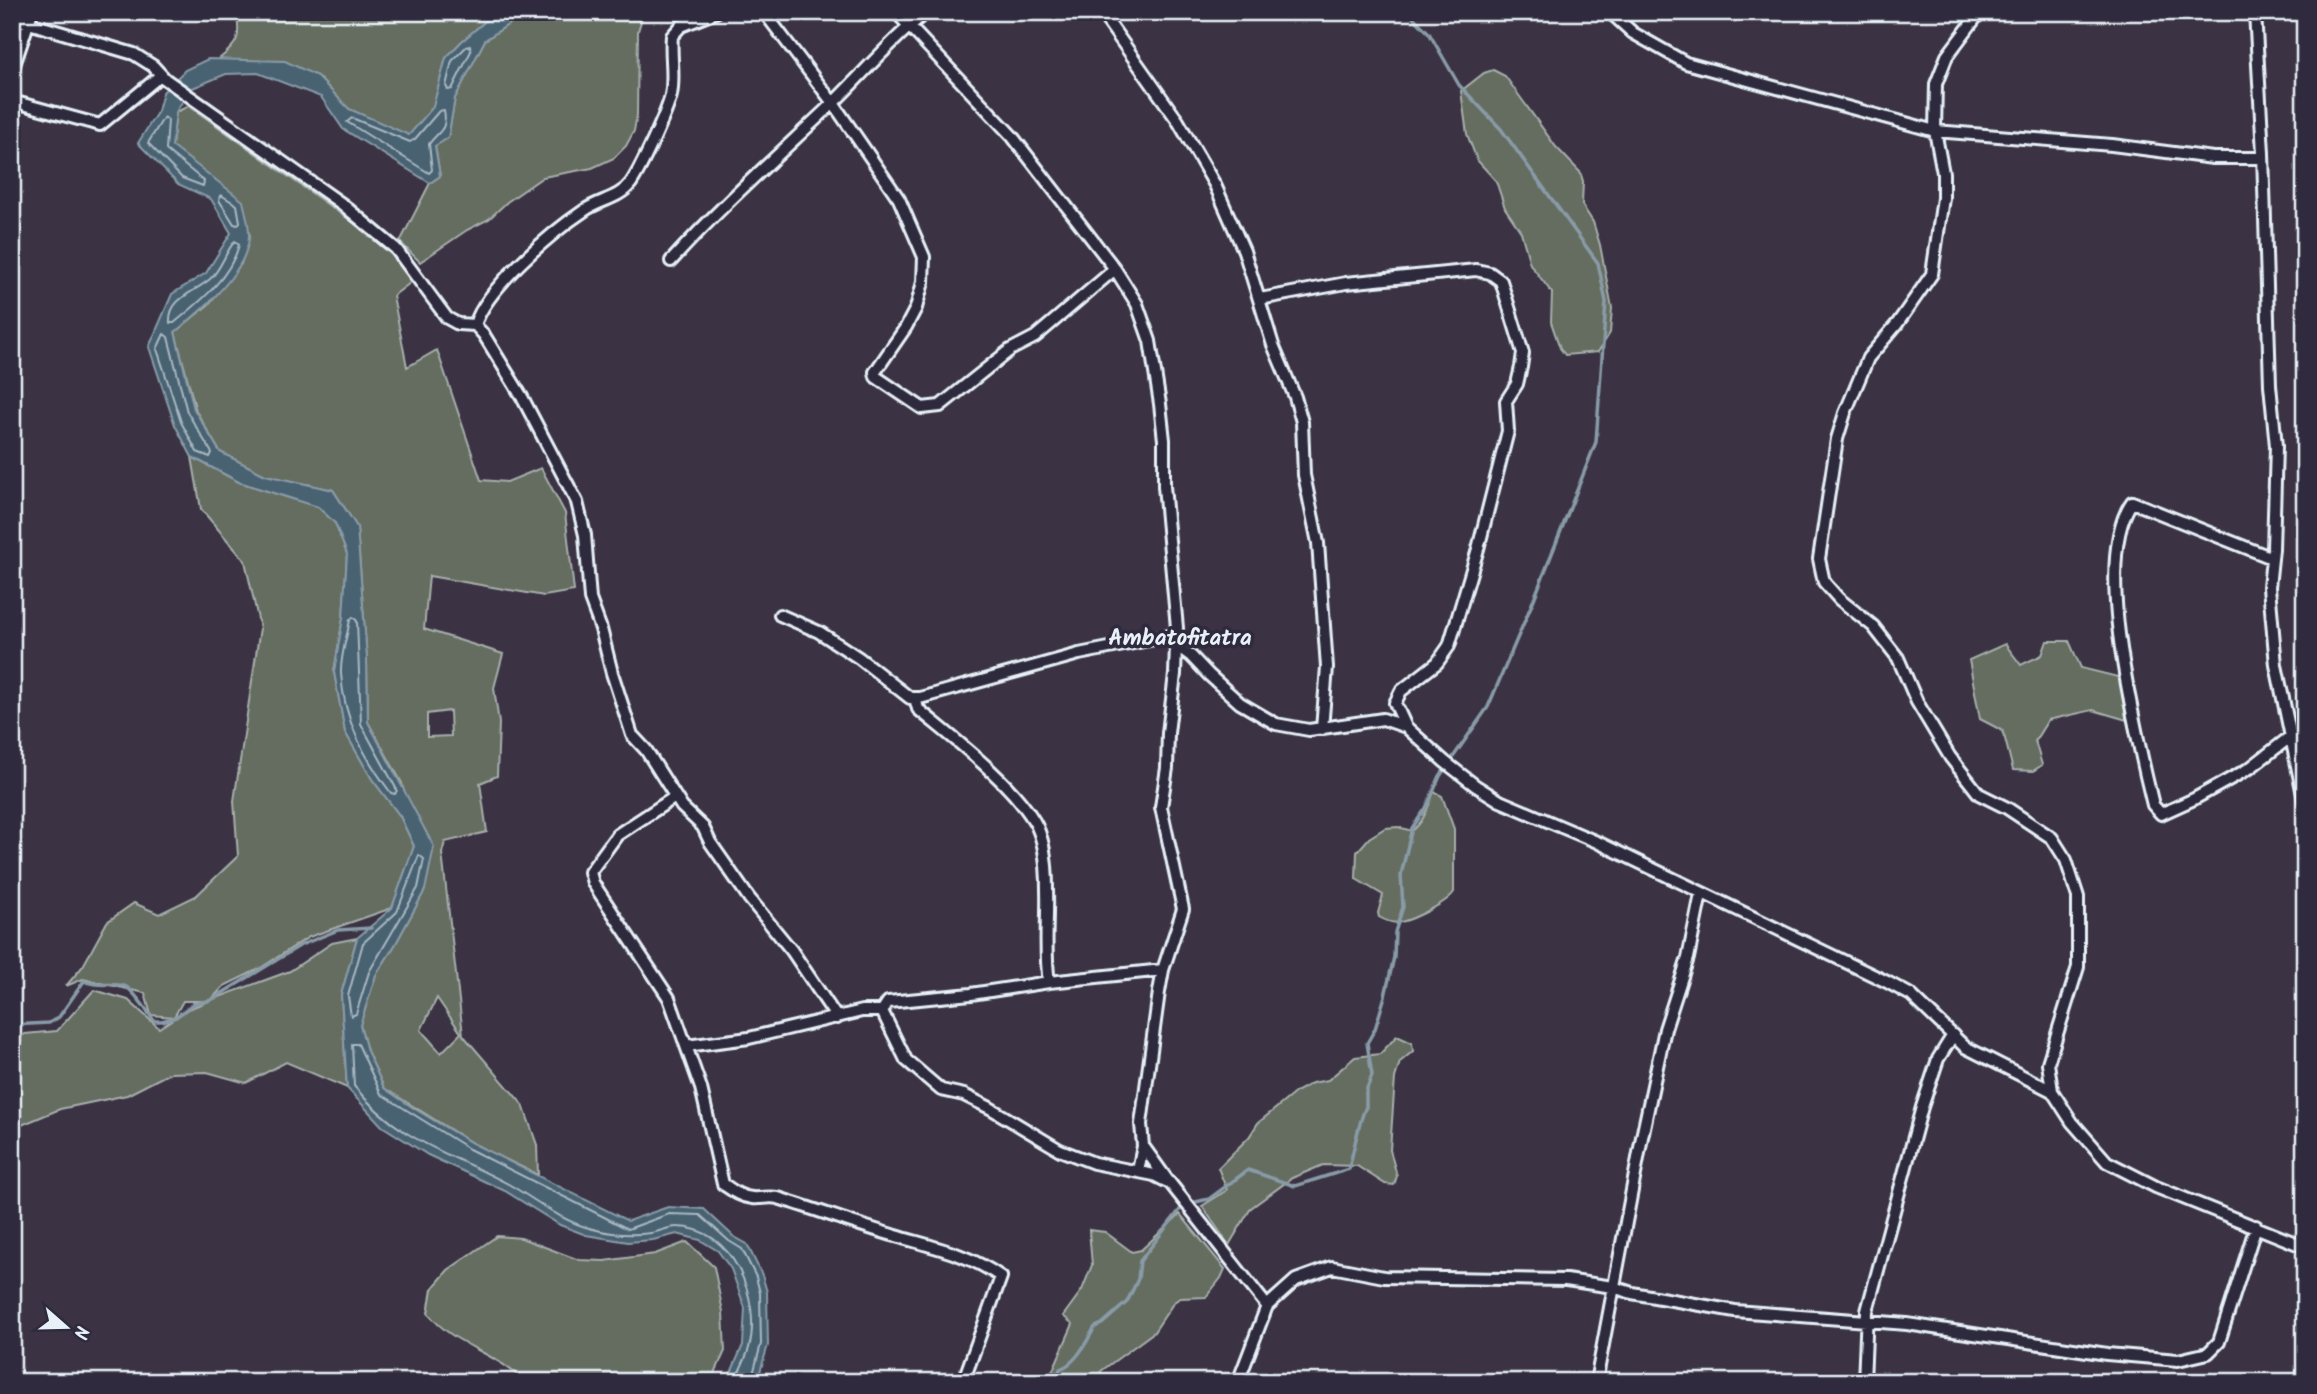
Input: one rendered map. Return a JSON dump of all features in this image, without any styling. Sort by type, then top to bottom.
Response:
[{"type":"street","points":[[12,71],[32,12]]},
{"type":"street","points":[[475,325],[486,300],[546,239],[588,208],[613,197],[630,184],[665,113],[671,93],[672,36],[681,26],[716,12]]},
{"type":"street","points":[[764,12],[833,103],[900,199],[924,257],[923,282],[915,308],[906,327],[875,372],[876,377],[922,408],[940,406],[1010,350],[1035,337],[1115,269]]},
{"type":"street","points":[[896,12],[1012,136],[1115,269],[1137,304],[1150,341],[1164,440],[1164,486],[1177,628],[1167,768],[1161,807],[1184,909],[1163,970],[1141,1124],[1143,1146],[1138,1171]]},
{"type":"street","points":[[671,261],[926,12]]},
{"type":"street","points":[[1101,12],[1178,121],[1215,185],[1244,251],[1273,345],[1295,397],[1302,422],[1304,475],[1318,543],[1327,667],[1322,729]]},
{"type":"street","points":[[1610,12],[1633,33],[1686,64],[1935,131],[2112,145],[2213,158],[2263,158]]},
{"type":"street","points":[[1980,12],[1947,56],[1936,83],[1935,131],[1943,173],[1943,198],[1932,274],[1897,324],[1867,358],[1837,439],[1819,559],[1824,582],[1839,599],[1873,626],[1898,658],[1917,702],[1950,757],[1979,794],[2007,808],[2052,838],[2066,860],[2078,897],[2078,967],[2048,1063],[2052,1091],[2072,1122],[2107,1162],[2156,1187],[2305,1247]]},
{"type":"street","points":[[2255,12],[2263,158],[2268,334],[2276,446],[2269,587],[2276,665],[2304,800]]},
{"type":"street","points":[[12,18],[134,54],[153,66],[180,90],[342,204],[396,249],[447,318],[458,324],[475,325],[484,335],[522,397],[577,502],[585,535],[590,599],[632,735],[646,750],[675,797],[703,827],[710,842],[748,898],[792,951],[837,1018]]},
{"type":"street","points":[[12,101],[100,125],[163,77]]},
{"type":"street","points":[[1260,299],[1346,283],[1476,270],[1490,273],[1502,281],[1523,353],[1517,384],[1506,401],[1508,431],[1478,549],[1449,646],[1437,663],[1401,691],[1395,703],[1406,727]]},
{"type":"street","points":[[2272,558],[2132,502],[2124,513],[2116,545],[2115,601],[2146,776],[2153,804],[2161,814],[2250,768],[2290,737]]},
{"type":"street","points":[[780,615],[819,632],[859,658],[909,698],[1079,654],[1175,640]]},
{"type":"street","points":[[1175,640],[1240,703],[1276,724],[1309,730],[1383,719],[1406,727],[1445,762],[1500,801],[1597,842],[1888,982],[1911,995],[1965,1046],[2052,1091]]},
{"type":"street","points":[[915,698],[918,709],[971,752],[1035,822],[1042,844],[1047,889],[1045,931],[1049,982]]},
{"type":"street","points":[[675,797],[617,835],[590,872],[593,883],[669,998],[701,1088],[723,1184],[739,1195],[753,1199],[773,1197],[946,1249],[988,1268],[1001,1277],[962,1382]]},
{"type":"street","points":[[1596,1382],[1665,1029],[1688,958],[1702,894]]},
{"type":"street","points":[[882,1011],[887,1002],[1163,970]]},
{"type":"street","points":[[686,1046],[749,1038],[862,1011],[882,1011]]},
{"type":"street","points":[[882,1011],[906,1060],[941,1090],[964,1095],[990,1108],[1060,1150],[1094,1163],[1154,1175],[1170,1183]]},
{"type":"street","points":[[1864,1382],[1867,1311],[1922,1107],[1938,1059],[1953,1035]]},
{"type":"street","points":[[1143,1146],[1267,1306]]},
{"type":"street","points":[[1238,1382],[1267,1306],[1296,1280],[1332,1267],[1384,1277],[1566,1280],[1735,1311],[1907,1324],[2107,1354],[2178,1360],[2208,1353],[2219,1342],[2256,1226]]},
{"type":"shaded area","points":[[236,12],[496,12],[446,58],[433,107],[409,136],[349,109],[317,76],[219,59],[237,39]]},
{"type":"shaded area","points":[[527,12],[644,12],[638,31],[637,115],[634,131],[626,146],[614,158],[592,168],[543,177],[507,202],[489,219],[467,230],[420,262],[400,242],[430,183],[440,176],[435,146],[448,138],[455,98],[485,40]]},
{"type":"shaded area","points":[[1493,70],[1505,76],[1556,147],[1580,172],[1583,181],[1582,205],[1593,222],[1600,245],[1612,308],[1610,333],[1598,352],[1565,355],[1560,348],[1551,322],[1552,293],[1530,264],[1521,232],[1505,208],[1496,181],[1477,160],[1467,134],[1461,91],[1484,73]]},
{"type":"shaded area","points":[[189,106],[375,238],[404,264],[410,283],[393,296],[407,367],[437,350],[481,480],[507,482],[541,468],[565,513],[574,591],[544,596],[429,576],[424,629],[503,654],[494,688],[499,723],[497,776],[480,783],[487,832],[445,842],[442,853],[463,1035],[523,1105],[537,1145],[538,1175],[472,1143],[384,1088],[367,1051],[360,1025],[376,975],[425,890],[402,783],[368,722],[367,659],[357,527],[333,490],[265,475],[220,452],[196,411],[175,332],[208,305],[241,264],[250,235],[206,174],[172,146],[176,112]],"holes":[[[450,711],[451,736],[427,737],[427,714]],[[437,998],[461,1033],[441,1053],[421,1030]]]},
{"type":"shaded area","points":[[192,457],[239,482],[318,507],[335,523],[347,554],[343,618],[334,672],[345,732],[372,779],[400,816],[414,846],[392,908],[309,937],[259,969],[224,986],[211,1000],[290,971],[332,943],[357,938],[341,995],[347,1088],[286,1062],[246,1083],[207,1072],[170,1073],[127,1095],[60,1109],[12,1129],[12,1042],[25,1034],[57,1031],[94,990],[128,1000],[159,1028],[188,1009],[209,1001],[183,1001],[174,1017],[151,1015],[145,993],[83,979],[66,986],[83,966],[107,922],[134,903],[159,914],[196,896],[238,856],[234,801],[260,628],[245,561],[201,509]]},
{"type":"shaded area","points":[[2047,641],[2069,641],[2081,668],[2122,678],[2127,720],[2093,710],[2048,720],[2035,741],[2042,765],[2033,771],[2013,770],[2003,731],[1980,719],[1969,660],[2005,644],[2021,665],[2042,655]]},
{"type":"shaded area","points":[[1434,792],[1442,796],[1454,829],[1454,892],[1438,906],[1414,918],[1398,923],[1387,921],[1379,917],[1378,913],[1383,895],[1356,879],[1357,852],[1369,838],[1385,828],[1398,827],[1412,831],[1423,819]]},
{"type":"shaded area","points":[[1397,1036],[1412,1043],[1413,1051],[1400,1062],[1395,1078],[1390,1150],[1397,1176],[1394,1185],[1385,1184],[1357,1166],[1323,1165],[1292,1178],[1251,1208],[1229,1245],[1202,1206],[1227,1190],[1218,1168],[1249,1137],[1258,1123],[1297,1091],[1312,1083],[1328,1080],[1355,1057],[1380,1054]]},
{"type":"shaded area","points":[[1180,1214],[1225,1269],[1221,1278],[1206,1297],[1180,1298],[1174,1302],[1154,1332],[1101,1371],[1098,1382],[1050,1382],[1073,1324],[1063,1316],[1082,1290],[1092,1265],[1089,1230],[1105,1232],[1132,1252],[1141,1250]]},
{"type":"shaded area","points":[[497,1236],[521,1238],[579,1260],[604,1261],[655,1254],[687,1242],[714,1267],[723,1312],[725,1351],[711,1382],[524,1382],[501,1363],[450,1333],[428,1313],[432,1289],[448,1270]]},
{"type":"water","points":[[496,12],[527,12],[485,40],[455,98],[448,138],[435,146],[440,176],[430,183],[343,129],[321,97],[258,73],[226,74],[190,89],[176,112],[172,146],[243,201],[249,234],[242,262],[233,275],[198,313],[175,332],[194,409],[220,452],[265,475],[333,490],[357,527],[367,659],[368,722],[434,847],[425,890],[376,975],[360,1025],[367,1051],[384,1088],[472,1143],[628,1221],[668,1207],[704,1209],[733,1236],[747,1244],[762,1275],[767,1292],[768,1345],[757,1382],[727,1382],[743,1345],[745,1308],[731,1269],[718,1251],[700,1240],[677,1234],[628,1242],[586,1235],[560,1225],[505,1191],[428,1155],[382,1126],[347,1088],[341,995],[357,938],[392,908],[414,846],[400,816],[372,779],[345,732],[334,672],[343,618],[347,554],[335,523],[318,507],[239,482],[192,457],[175,425],[149,347],[172,294],[206,273],[231,233],[211,199],[178,184],[138,143],[158,111],[163,92],[185,70],[208,59],[285,61],[317,76],[349,109],[409,135],[433,107],[446,58]]},
{"type":"waterway","points":[[1191,1203],[1209,1199],[1248,1170],[1295,1186],[1349,1169],[1372,1075],[1367,1043],[1375,1029],[1394,957],[1395,932],[1403,907],[1401,875],[1412,828],[1426,808],[1440,776],[1488,707],[1596,442],[1606,302],[1598,263],[1501,129],[1459,85],[1429,33],[1408,12]]},
{"type":"waterway","points":[[12,1025],[49,1023],[59,1017],[84,981],[128,988],[154,1021],[162,1021],[176,1017],[193,1004],[211,1000],[301,945],[338,930],[371,928]]},
{"type":"waterway","points":[[1056,1382],[1060,1369],[1076,1357],[1095,1327],[1127,1302],[1138,1279],[1140,1261],[1182,1207]]},
{"type":"district","name":"Ambatofitatra","points":[[1180,639]]}]
